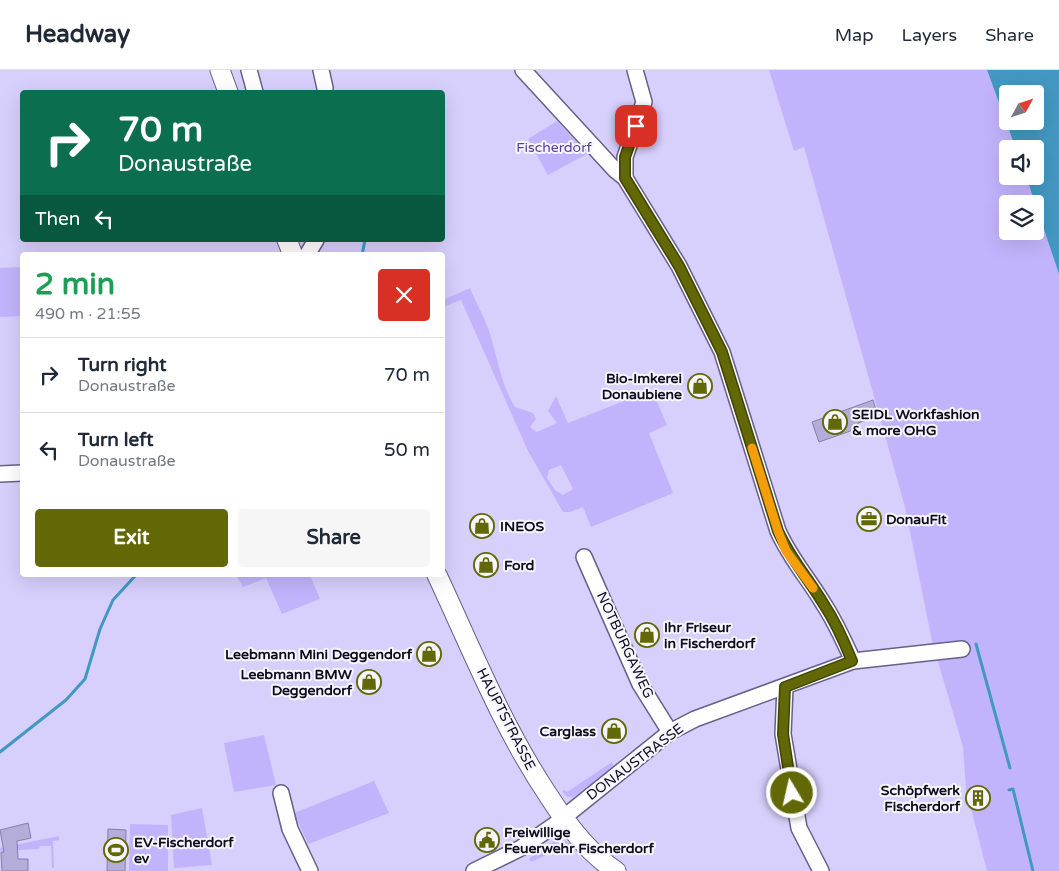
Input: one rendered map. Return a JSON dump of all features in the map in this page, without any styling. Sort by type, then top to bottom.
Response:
[{"type":"main road","points":[[220,70],[227,90]]},
{"type":"main road","points":[[290,242],[303,251]]},
{"type":"main road","name":"HAUPTSTRASSE","points":[[438,577],[504,720],[521,752],[562,818],[580,839],[616,871]]},
{"type":"street","points":[[249,70],[254,90]]},
{"type":"street","points":[[321,70],[325,88]]},
{"type":"street","points":[[523,70],[598,153],[625,178],[679,266],[722,352],[786,551],[828,610],[842,635],[852,661]]},
{"type":"street","points":[[625,178],[625,157],[644,102],[635,70]]},
{"type":"street","points":[[598,153],[620,152],[629,145]]},
{"type":"street","points":[[303,251],[314,242]]},
{"type":"street","points":[[0,474],[20,473]]},
{"type":"street","name":"NOTBURGAWEG","points":[[584,557],[640,684],[670,732]]},
{"type":"street","name":"DONAUSTRASSE","points":[[474,871],[521,848],[562,818],[670,732],[696,719],[852,661],[962,649]]},
{"type":"street","points":[[785,687],[783,734],[799,828],[821,871]]},
{"type":"street","points":[[281,793],[290,829],[310,871]]},
{"type":"green space","points":[[769,70],[987,70],[999,103],[999,130],[1009,130],[1013,140],[999,140],[999,185],[1030,185],[1033,195],[999,195],[999,240],[1044,240],[1044,228],[1059,274],[1059,871],[987,871],[966,789],[963,747],[932,641],[905,507],[804,147],[794,151]]},
{"type":"green space","name":"Fischerdorf","points":[[557,121],[587,154],[548,175],[528,139]]},
{"type":"green space","points":[[20,267],[20,316],[0,317],[0,268]]},
{"type":"green space","points":[[470,288],[488,328],[510,399],[515,407],[533,413],[536,419],[530,427],[537,432],[557,423],[548,411],[556,396],[568,423],[652,390],[667,425],[649,433],[673,493],[591,527],[583,507],[570,512],[563,512],[528,451],[461,300],[445,306],[445,299]],"holes":[[[561,465],[573,489],[563,495],[555,490],[547,478],[549,470]]]},
{"type":"green space","points":[[237,577],[311,577],[320,599],[282,614],[266,578],[243,587]]},
{"type":"green space","points":[[264,735],[276,785],[234,792],[224,743]]},
{"type":"green space","points":[[612,762],[614,769],[573,797],[566,796],[562,791],[567,792]]},
{"type":"green space","points":[[374,781],[389,813],[308,844],[294,813]]},
{"type":"green space","points":[[202,808],[212,865],[174,868],[171,815]]},
{"type":"green space","points":[[130,824],[168,825],[168,871],[129,871]]},
{"type":"green space","points":[[59,836],[59,840],[53,841],[54,868],[52,868],[51,846],[40,846],[39,849],[0,851],[0,848]]},
{"type":"green space","points":[[561,839],[571,844],[531,862],[529,859],[544,846]]},
{"type":"water","points":[[987,70],[1059,70],[1059,274],[1044,229],[1044,195],[1032,195],[1029,185],[1044,185],[1044,140],[1013,140],[1009,130],[1044,130],[1044,85],[999,85],[999,103]]},
{"type":"building","name":"SEIDL Workfashion & more OHG","points":[[873,400],[878,416],[858,423],[859,428],[819,442],[812,422]]},
{"type":"building","points":[[28,823],[31,838],[17,841],[18,859],[28,859],[28,871],[2,871],[1,852],[4,852],[0,830]]},
{"type":"building","name":"EV-Fischerdorf ev","points":[[108,829],[126,830],[125,871],[107,871]]},
{"type":"waterway","points":[[363,252],[365,242]]},
{"type":"waterway","points":[[0,752],[66,700],[85,679],[100,629],[113,600],[134,577]]},
{"type":"waterway","points":[[976,644],[1010,768]]},
{"type":"waterway","points":[[1009,790],[1013,789],[1033,871]]},
{"type":"slow traffic","points":[[752,448],[786,551],[813,588]]},
{"type":"place","name":"Bio-Imkerei Donaubiene","points":[[700,386]]},
{"type":"place","name":"SEIDL Workfashion & more OHG","points":[[835,422]]},
{"type":"place","name":"DonauFit","points":[[869,519]]},
{"type":"place","name":"INEOS","points":[[482,526]]},
{"type":"place","name":"Ford","points":[[486,565]]},
{"type":"place","name":"Ihr Friseur in Fischerdorf","points":[[647,635]]},
{"type":"place","name":"Leebmann Mini Deggendorf","points":[[429,654]]},
{"type":"place","name":"Leebmann BMW Deggendorf","points":[[369,682]]},
{"type":"place","name":"Carglass","points":[[614,731]]},
{"type":"place","name":"Schöpfwerk Fischerdorf","points":[[978,798]]},
{"type":"place","name":"Freiwillige Feuerwehr Fischerdorf","points":[[487,840]]},
{"type":"place","name":"EV-Fischerdorf ev","points":[[116,850]]},
{"type":"route","points":[[636,126],[625,157],[625,178],[679,266],[722,352],[786,551],[823,602],[842,635],[852,661],[785,687],[783,734],[792,793]]}]
